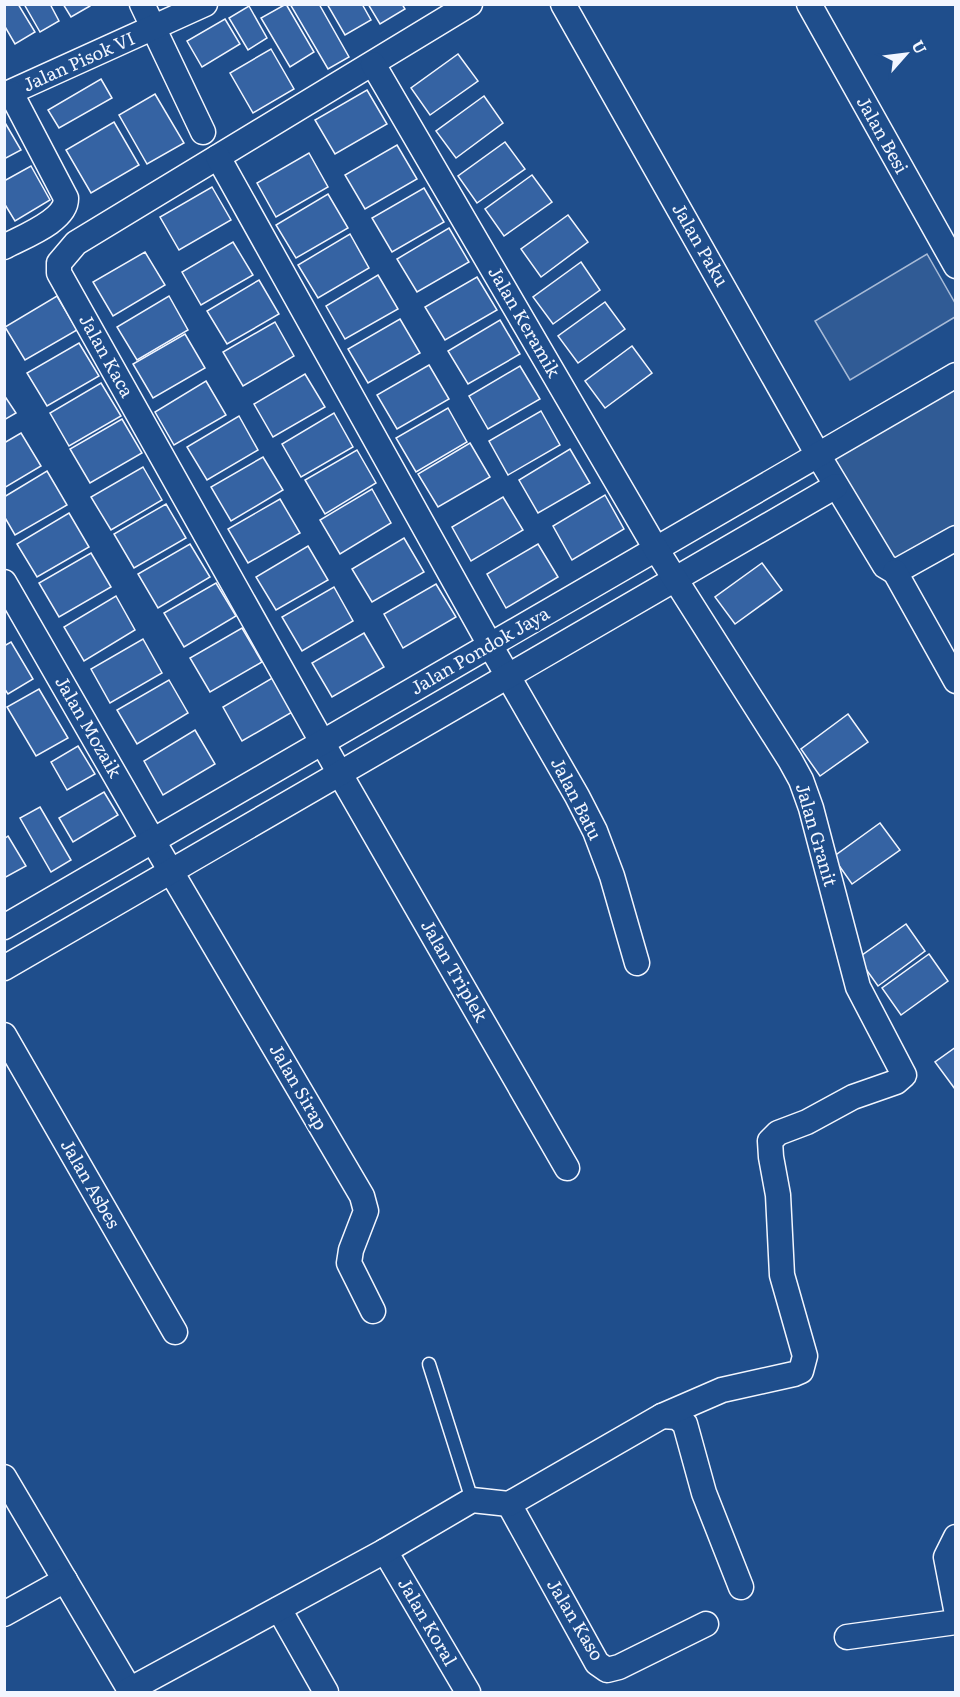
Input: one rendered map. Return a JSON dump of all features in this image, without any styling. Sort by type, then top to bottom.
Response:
[{"type":"street","points":[[142,4],[203,132]]},
{"type":"street","name":"Jalan Pisok VI","points":[[8,94],[205,4]]},
{"type":"street","points":[[373,64],[470,4]]},
{"type":"street","name":"Jalan Paku","points":[[563,4],[818,455],[885,566],[895,572],[956,681]]},
{"type":"street","name":"Jalan Besi","points":[[809,4],[956,267]]},
{"type":"street","name":"Jalan Kaca","points":[[340,774],[59,273],[59,263],[76,243],[373,64]]},
{"type":"street","name":"Jalan Keramik","points":[[373,64],[656,549],[676,579]]},
{"type":"street","points":[[4,247],[57,219],[67,205],[66,198],[8,94]]},
{"type":"street","name":"Jalan Batu","points":[[218,157],[595,831],[612,876],[637,963]]},
{"type":"street","name":"Jalan Pondok Jaya","points":[[4,927],[956,375]]},
{"type":"street","name":"Jalan Pondok Jaya","points":[[4,968],[836,486]]},
{"type":"street","points":[[895,572],[956,538]]},
{"type":"street","name":"Jalan Granit","points":[[662,1416],[722,1390],[801,1371],[805,1356],[782,1275],[778,1195],[770,1141],[778,1133],[807,1122],[854,1097],[896,1082],[904,1076],[858,987],[811,808],[801,780],[676,579]]},
{"type":"street","name":"Jalan Mozaik","points":[[4,582],[172,872]]},
{"type":"street","name":"Jalan Triplek","points":[[340,774],[567,1168]]},
{"type":"street","name":"Jalan Sirap","points":[[172,872],[362,1196],[366,1211],[351,1250],[350,1263],[373,1311]]},
{"type":"street","name":"Jalan Asbes","points":[[4,1035],[175,1332]]},
{"type":"street","points":[[4,1477],[130,1691],[385,1551],[472,1500],[509,1504],[662,1416],[677,1418],[685,1424],[704,1494],[741,1587]]},
{"type":"street","name":"Jalan Kaso","points":[[509,1504],[597,1663],[607,1670],[619,1667],[706,1624]]},
{"type":"street","points":[[956,1537],[946,1557],[956,1609]]},
{"type":"street","name":"Jalan Koral","points":[[385,1551],[468,1692]]},
{"type":"street","points":[[4,1614],[65,1580]]},
{"type":"street","points":[[279,1609],[326,1692]]},
{"type":"street","points":[[847,1637],[956,1622]]},
{"type":"lane","points":[[429,1364],[472,1500]]},
{"type":"shaded area","points":[[927,254],[955,303],[955,317],[850,380],[815,321]]},
{"type":"shaded area","points":[[955,377],[955,528],[890,566],[823,458]]},
{"type":"building","points":[[4,4],[18,4],[35,32],[15,44],[4,25]]},
{"type":"building","points":[[24,4],[50,4],[59,21],[40,32]]},
{"type":"building","points":[[63,4],[90,4],[90,6],[71,17]]},
{"type":"building","points":[[286,4],[314,52],[290,67],[261,18]]},
{"type":"building","points":[[290,4],[319,4],[349,57],[328,69]]},
{"type":"building","points":[[327,4],[362,4],[371,20],[345,35]]},
{"type":"building","points":[[368,4],[402,4],[405,9],[380,24]]},
{"type":"building","points":[[249,6],[267,38],[248,50],[229,18]]},
{"type":"building","points":[[225,19],[240,44],[202,67],[187,41]]},
{"type":"building","points":[[271,49],[294,89],[253,113],[230,73]]},
{"type":"building","points":[[458,54],[478,81],[430,115],[411,88]]},
{"type":"building","points":[[101,79],[112,98],[59,128],[48,110]]},
{"type":"building","points":[[367,90],[387,124],[335,154],[315,120]]},
{"type":"building","points":[[155,94],[184,143],[147,164],[119,115]]},
{"type":"building","points":[[484,96],[503,123],[456,158],[436,131]]},
{"type":"building","points":[[4,121],[21,150],[4,159]]},
{"type":"building","points":[[114,122],[139,165],[91,193],[66,150]]},
{"type":"building","points":[[505,142],[525,169],[477,203],[458,176]]},
{"type":"building","points":[[397,145],[417,179],[365,209],[345,175]]},
{"type":"building","points":[[309,153],[328,187],[276,217],[257,183]]},
{"type":"building","points":[[31,166],[50,200],[15,221],[4,203],[4,181]]},
{"type":"building","points":[[532,175],[552,202],[504,236],[485,209]]},
{"type":"building","points":[[212,187],[231,220],[179,250],[160,217]]},
{"type":"building","points":[[424,188],[444,222],[392,252],[372,218]]},
{"type":"building","points":[[328,194],[348,228],[296,258],[276,225]]},
{"type":"building","points":[[568,215],[588,242],[541,277],[521,249]]},
{"type":"building","points":[[449,228],[469,262],[417,292],[397,259]]},
{"type":"building","points":[[350,234],[369,268],[318,298],[298,265]]},
{"type":"building","points":[[233,242],[253,275],[201,305],[182,272]]},
{"type":"building","points":[[145,252],[165,285],[113,316],[93,282]]},
{"type":"building","points":[[581,262],[600,290],[553,324],[533,297]]},
{"type":"building","points":[[378,275],[398,309],[345,339],[326,306]]},
{"type":"building","points":[[477,277],[497,310],[445,340],[425,307]]},
{"type":"building","points":[[259,280],[279,314],[227,344],[207,311]]},
{"type":"building","points":[[57,296],[77,330],[25,360],[5,327]]},
{"type":"building","points":[[169,296],[188,330],[137,360],[117,327]]},
{"type":"building","points":[[605,302],[625,329],[578,363],[558,336]]},
{"type":"building","points":[[400,319],[420,353],[368,383],[348,349]]},
{"type":"building","points":[[500,320],[520,354],[468,384],[448,351]]},
{"type":"building","points":[[275,322],[294,356],[243,386],[223,352]]},
{"type":"building","points":[[185,334],[205,368],[153,398],[133,364]]},
{"type":"building","points":[[79,343],[99,376],[47,406],[27,373]]},
{"type":"building","points":[[632,346],[652,373],[605,408],[585,381]]},
{"type":"building","points":[[429,365],[449,399],[397,429],[377,395]]},
{"type":"building","points":[[520,366],[540,399],[488,429],[469,396]]},
{"type":"building","points":[[305,374],[325,407],[273,437],[254,404]]},
{"type":"building","points":[[206,381],[226,415],[174,445],[155,412]]},
{"type":"building","points":[[101,383],[121,416],[69,446],[50,413]]},
{"type":"building","points":[[4,395],[16,413],[4,420]]},
{"type":"building","points":[[448,408],[467,442],[416,472],[396,438]]},
{"type":"building","points":[[541,411],[560,445],[508,475],[489,441]]},
{"type":"building","points":[[334,413],[353,447],[301,477],[282,444]]},
{"type":"building","points":[[239,416],[258,450],[207,480],[187,447]]},
{"type":"building","points":[[122,419],[142,453],[90,483],[70,449]]},
{"type":"building","points":[[21,433],[41,466],[4,488],[4,443]]},
{"type":"building","points":[[470,443],[490,477],[438,507],[418,474]]},
{"type":"building","points":[[570,449],[590,483],[538,513],[519,480]]},
{"type":"building","points":[[357,450],[376,483],[325,514],[305,480]]},
{"type":"building","points":[[263,457],[283,490],[231,521],[211,487]]},
{"type":"building","points":[[143,467],[162,500],[111,530],[91,497]]},
{"type":"building","points":[[47,471],[67,505],[15,535],[4,516],[4,497]]},
{"type":"building","points":[[372,489],[391,523],[340,554],[320,520]]},
{"type":"building","points":[[605,495],[624,529],[572,560],[553,526]]},
{"type":"building","points":[[503,497],[523,530],[471,561],[452,527]]},
{"type":"building","points":[[280,499],[300,533],[248,563],[228,529]]},
{"type":"building","points":[[166,504],[186,538],[134,568],[114,534]]},
{"type":"building","points":[[69,513],[89,547],[37,577],[17,544]]},
{"type":"building","points":[[404,538],[424,572],[372,602],[352,569]]},
{"type":"building","points":[[190,544],[210,577],[158,608],[138,574]]},
{"type":"building","points":[[538,544],[558,577],[506,608],[487,574]]},
{"type":"building","points":[[308,546],[328,580],[276,610],[256,577]]},
{"type":"building","points":[[91,553],[111,587],[59,617],[39,583]]},
{"type":"building","points":[[762,563],[782,590],[735,624],[715,597]]},
{"type":"building","points":[[216,583],[236,616],[184,647],[164,613]]},
{"type":"building","points":[[436,584],[456,617],[403,648],[384,614]]},
{"type":"building","points":[[334,587],[353,621],[302,651],[282,617]]},
{"type":"building","points":[[116,596],[135,630],[84,661],[64,627]]},
{"type":"building","points":[[242,628],[262,662],[210,692],[190,658]]},
{"type":"building","points":[[364,633],[384,667],[332,697],[312,663]]},
{"type":"building","points":[[143,639],[162,673],[110,703],[91,669]]},
{"type":"building","points":[[11,642],[33,679],[8,694],[4,688],[4,646]]},
{"type":"building","points":[[274,677],[294,711],[242,741],[223,707]]},
{"type":"building","points":[[169,680],[188,713],[137,744],[117,710]]},
{"type":"building","points":[[39,689],[68,738],[36,756],[7,707]]},
{"type":"building","points":[[848,714],[868,742],[820,776],[801,749]]},
{"type":"building","points":[[195,730],[215,764],[163,795],[144,761]]},
{"type":"building","points":[[78,746],[95,774],[67,790],[51,762]]},
{"type":"building","points":[[104,792],[118,815],[73,842],[59,818]]},
{"type":"building","points":[[40,807],[71,860],[51,872],[20,818]]},
{"type":"building","points":[[880,823],[900,850],[852,884],[833,857]]},
{"type":"building","points":[[8,836],[26,866],[4,878],[4,839]]},
{"type":"building","points":[[906,924],[925,951],[878,986],[858,958]]},
{"type":"building","points":[[929,954],[948,981],[901,1015],[882,988]]},
{"type":"building","points":[[956,1047],[956,1088],[955,1089],[935,1062]]}]
